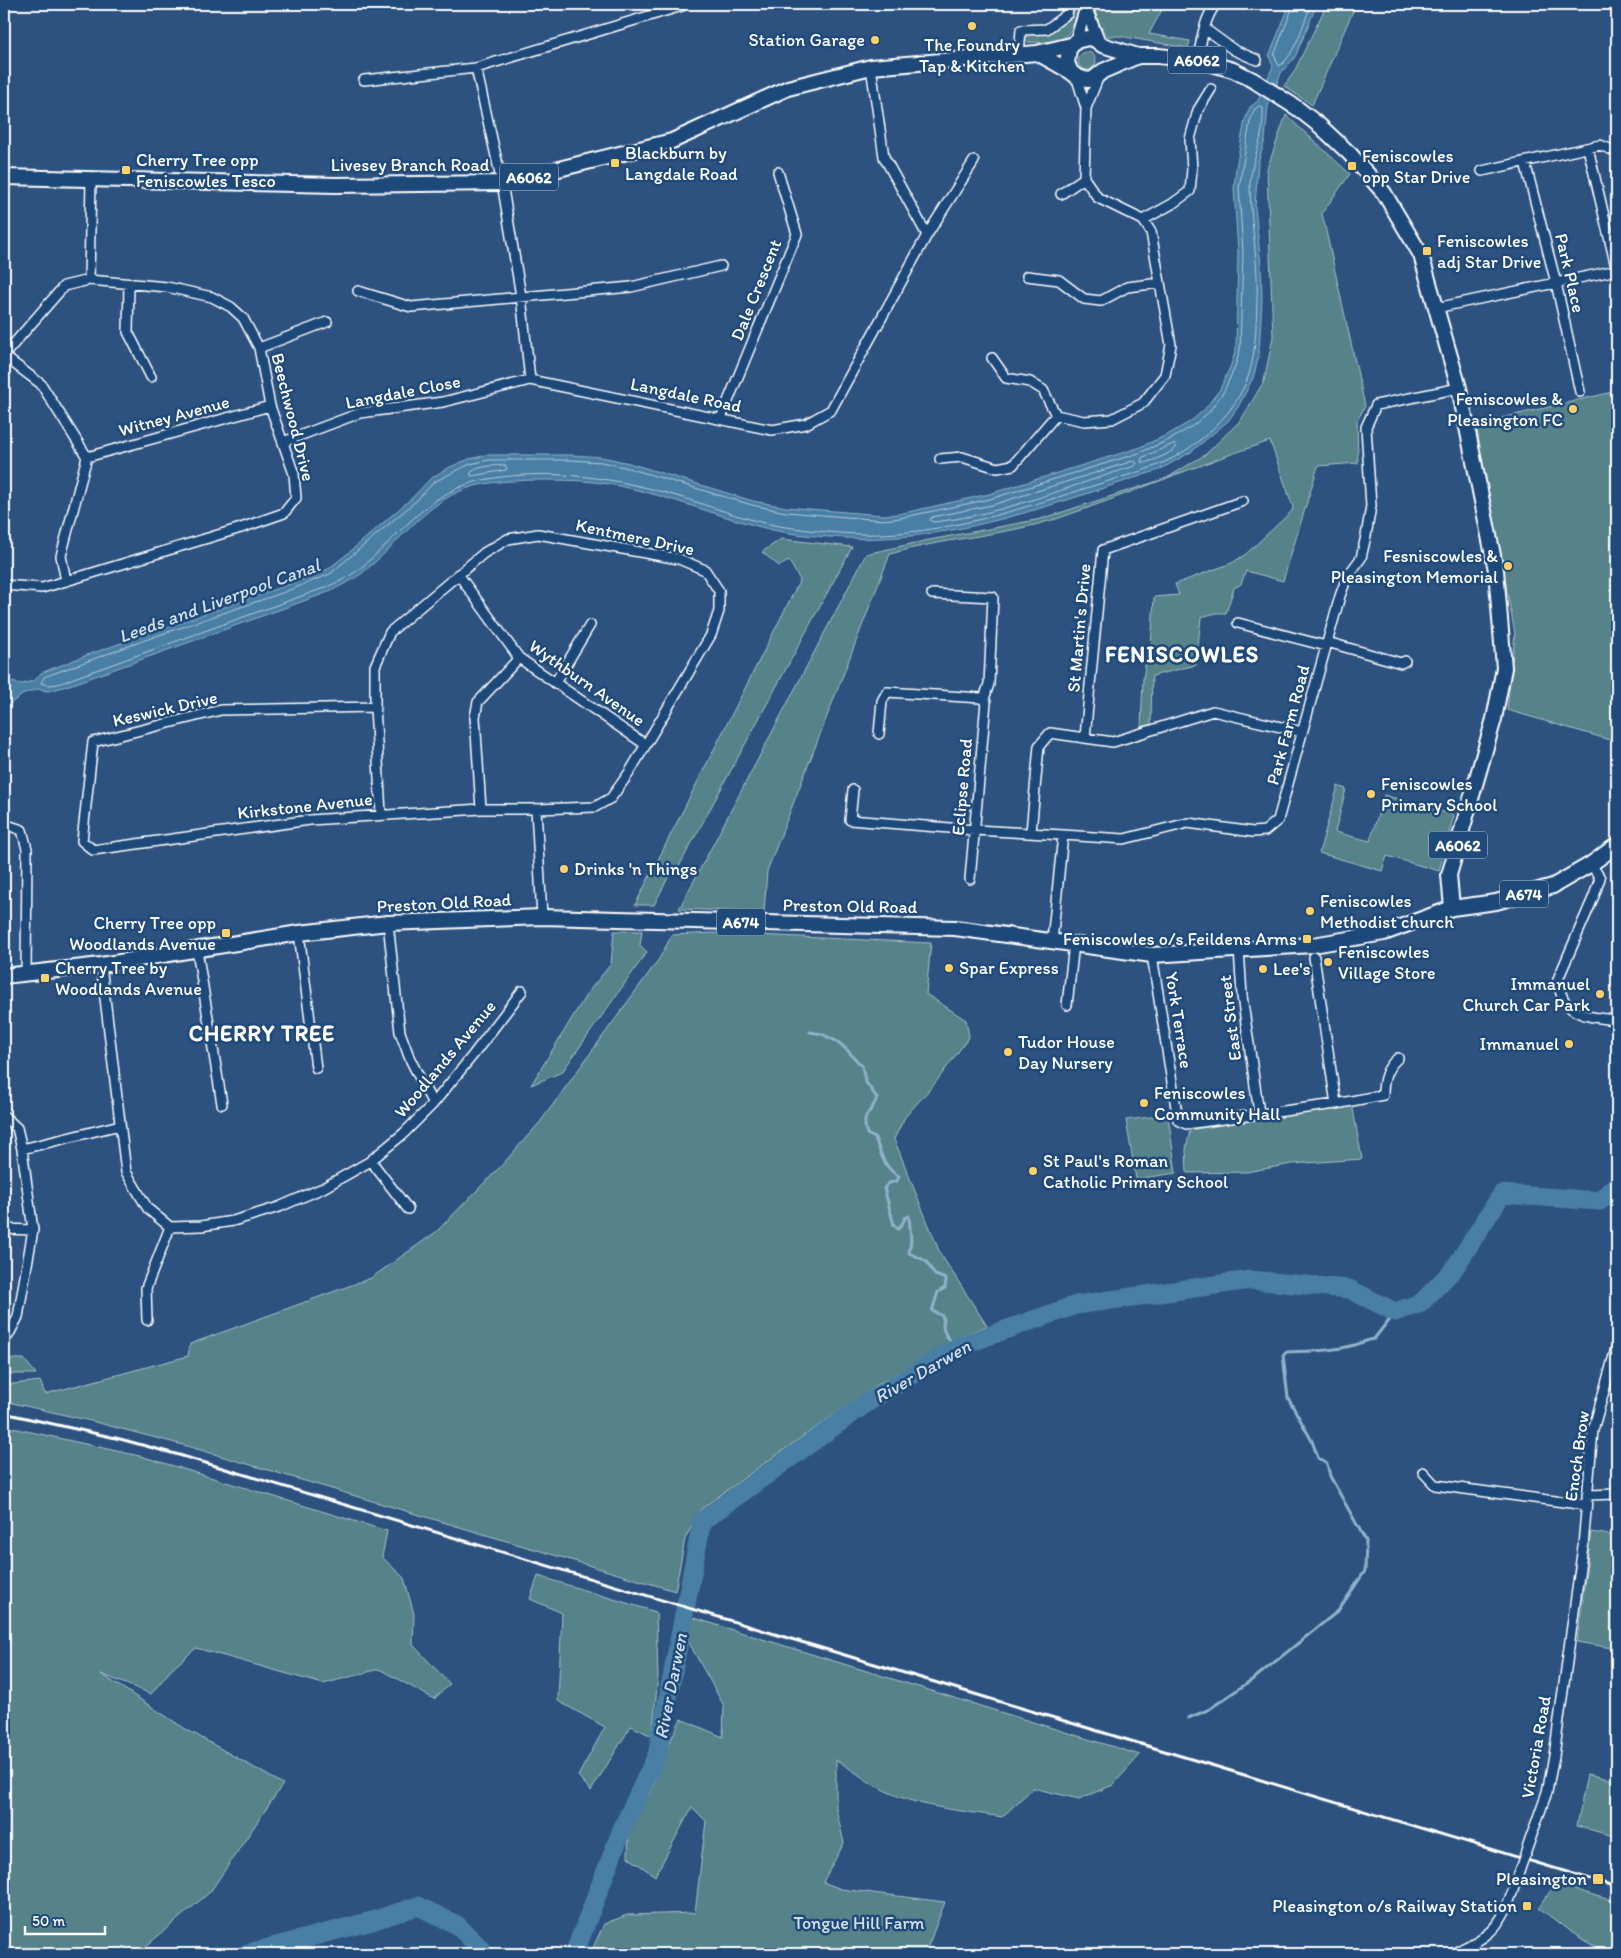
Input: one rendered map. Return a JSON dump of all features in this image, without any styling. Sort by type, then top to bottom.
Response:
[{"type":"main road","name":"Livesey Branch Road","points":[[4,177],[336,185],[502,183],[672,140],[788,88],[871,67],[1037,53],[1088,38],[1138,56],[1198,60],[1233,70],[1253,80],[1284,99],[1320,126],[1350,154],[1384,193],[1421,254],[1459,388],[1496,570],[1504,668],[1494,719],[1449,875],[1452,908]]},
{"type":"main road","points":[[1073,74],[1066,58],[1074,43]]},
{"type":"main road","points":[[1101,44],[1106,50],[1108,61],[1101,74]]},
{"type":"main road","name":"Livesey Branch Road","points":[[1037,53],[1087,80],[1138,56]]},
{"type":"main road","name":"Preston Old Road","points":[[4,976],[101,965],[299,933],[388,923],[542,917],[955,928],[1152,955],[1313,945],[1384,933],[1452,908],[1496,902],[1553,886],[1591,864],[1617,845]]},
{"type":"street","points":[[1019,54],[1021,30],[1047,29],[1067,14],[1069,4]]},
{"type":"street","points":[[1198,60],[1211,9],[1216,4]]},
{"type":"street","points":[[364,80],[476,68],[682,6]]},
{"type":"street","points":[[1074,43],[1087,6]]},
{"type":"street","points":[[1087,6],[1101,44]]},
{"type":"street","points":[[1205,29],[1234,50],[1257,60]]},
{"type":"street","points":[[871,67],[884,157],[927,235]]},
{"type":"street","points":[[476,68],[502,183],[521,296],[530,380]]},
{"type":"street","points":[[1073,74],[1086,108]]},
{"type":"street","points":[[1056,415],[1084,421],[1112,419],[1143,404],[1165,375],[1171,345],[1151,232],[1143,220],[1098,198],[1084,178],[1086,108],[1101,74]]},
{"type":"street","points":[[1143,220],[1172,204],[1190,191],[1192,169],[1190,139],[1198,110],[1211,89]]},
{"type":"street","points":[[1482,171],[1600,145],[1617,152]]},
{"type":"street","points":[[1436,308],[1617,271],[1588,148]]},
{"type":"street","name":"Langdale Road","points":[[530,380],[772,430],[806,424],[831,410],[927,235],[974,161]]},
{"type":"street","name":"Park Place","points":[[1525,162],[1556,283],[1580,392]]},
{"type":"street","name":"Dale Crescent","points":[[721,418],[797,234],[778,172]]},
{"type":"street","points":[[1061,194],[1084,178]]},
{"type":"street","points":[[89,280],[91,179]]},
{"type":"street","points":[[358,291],[411,307],[631,287],[721,266]]},
{"type":"street","points":[[1027,276],[1059,280],[1084,299],[1101,301],[1127,287],[1160,283]]},
{"type":"street","name":"Beechwood Drive","points":[[4,355],[64,286],[89,280],[167,287],[212,297],[231,306],[243,318],[259,348],[270,406],[294,474],[296,498],[284,513],[241,528],[66,581],[42,588],[4,585]]},
{"type":"street","points":[[129,284],[128,332],[151,377]]},
{"type":"street","points":[[259,348],[327,322]]},
{"type":"street","points":[[4,355],[41,384],[87,457],[61,556],[66,581]]},
{"type":"street","points":[[992,358],[1006,378],[1030,382],[1043,390],[1056,415]]},
{"type":"street","name":"Langdale Close","points":[[283,442],[360,413],[443,402],[530,380]]},
{"type":"street","name":"Park Farm Road","points":[[853,790],[850,820],[1124,839],[1188,823],[1253,832],[1265,831],[1278,820],[1340,596],[1348,577],[1361,558],[1371,506],[1366,427],[1376,405],[1459,388]]},
{"type":"street","name":"Witney Avenue","points":[[87,457],[270,406]]},
{"type":"street","points":[[940,459],[962,458],[996,468],[1013,465],[1056,415]]},
{"type":"street","name":"St Martin's Drive","points":[[1085,738],[1103,550],[1244,501]]},
{"type":"street","name":"Kentmere Drive","points":[[381,814],[375,707],[375,666],[390,632],[484,553],[508,539],[538,534],[679,559],[705,570],[719,591],[719,611],[711,635],[629,773],[611,798],[595,806],[536,809]]},
{"type":"street","name":"Wythburn Avenue","points":[[458,574],[519,658],[646,745]]},
{"type":"street","name":"Eclipse Road","points":[[932,594],[993,597],[989,684],[984,699],[986,706],[970,879]]},
{"type":"street","points":[[1238,623],[1401,663],[1405,661]]},
{"type":"street","points":[[556,683],[590,625]]},
{"type":"street","points":[[481,810],[475,718],[478,702],[519,658]]},
{"type":"street","points":[[879,734],[882,701],[888,692],[984,699]]},
{"type":"street","name":"Keswick Drive","points":[[82,841],[92,742],[221,710],[375,707]]},
{"type":"street","points":[[1031,832],[1039,746],[1050,733],[1113,742],[1213,711],[1302,732]]},
{"type":"street","points":[[536,809],[542,917]]},
{"type":"street","name":"Kirkstone Avenue","points":[[82,841],[93,850],[310,820],[381,814],[536,809]]},
{"type":"street","points":[[4,824],[22,830],[27,849],[26,975]]},
{"type":"street","points":[[1052,941],[1063,835]]},
{"type":"street","points":[[1591,864],[1600,878],[1558,979],[1560,992],[1566,1004],[1582,1014],[1593,1018],[1617,1020]]},
{"type":"street","points":[[388,923],[400,1032],[410,1059],[433,1104]]},
{"type":"street","points":[[299,933],[316,1068]]},
{"type":"street","points":[[1067,1005],[1074,944]]},
{"type":"street","name":"East Street","points":[[1239,949],[1242,996],[1259,1113]]},
{"type":"street","points":[[197,950],[222,1104]]},
{"type":"street","name":"York Terrace","points":[[1152,955],[1178,1120],[1186,1124],[1259,1113]]},
{"type":"street","points":[[1314,957],[1336,1104]]},
{"type":"street","points":[[101,965],[126,1172],[148,1209],[170,1227],[146,1288],[147,1320]]},
{"type":"street","name":"Woodlands Avenue","points":[[170,1227],[200,1226],[233,1221],[279,1207],[323,1188],[371,1161],[404,1134],[433,1104],[522,991]]},
{"type":"street","points":[[1259,1113],[1336,1104],[1383,1095],[1383,1082],[1390,1065],[1398,1058]]},
{"type":"street","points":[[4,1116],[17,1128],[22,1149],[33,1230],[18,1317],[8,1336],[4,1338]]},
{"type":"street","points":[[22,1149],[120,1125]]},
{"type":"street","points":[[371,1161],[408,1209]]},
{"type":"street","points":[[4,1229],[33,1230]]},
{"type":"street","name":"Enoch Brow","points":[[1579,1574],[1593,1430],[1617,1344]]},
{"type":"street","points":[[1423,1472],[1435,1485],[1586,1505]]},
{"type":"street","points":[[1587,1495],[1617,1494]]},
{"type":"street","name":"Victoria Road","points":[[1452,1954],[1485,1936],[1502,1917],[1547,1792],[1551,1776],[1579,1574]]},
{"type":"green space","points":[[1094,4],[1165,4],[1149,34],[1190,41],[1188,48],[1119,36],[1106,36],[1097,19]]},
{"type":"green space","points":[[1327,4],[1356,4],[1312,105],[1284,86],[1294,72]]},
{"type":"green space","points":[[1073,8],[1075,9],[1071,30],[1060,43],[1027,42],[1023,38],[1027,34],[1048,31],[1060,25],[1065,21]]},
{"type":"green space","points":[[1083,52],[1091,52],[1096,57],[1094,68],[1083,70],[1078,65],[1078,57]]},
{"type":"green space","points":[[1286,115],[1350,174],[1322,213],[1365,406],[1357,421],[1358,463],[1318,466],[1283,581],[1246,571],[1241,584],[1234,588],[1226,613],[1216,613],[1201,617],[1196,665],[1152,676],[1151,724],[1141,727],[1143,679],[1145,666],[1151,650],[1154,597],[1179,595],[1175,584],[1232,563],[1246,554],[1292,511],[1293,507],[1270,441],[1110,500],[1036,525],[931,544],[890,554],[767,871],[764,912],[679,909],[866,554],[1041,519],[1167,478],[1206,454],[1241,420],[1264,381],[1273,337],[1267,169]]},
{"type":"green space","points":[[1617,391],[1617,742],[1507,710],[1515,634],[1476,424]]},
{"type":"green space","points":[[781,539],[852,547],[677,870],[671,872],[654,905],[635,905],[800,580],[789,561],[779,566],[762,552]]},
{"type":"green space","points":[[1338,786],[1346,789],[1335,832],[1370,841],[1384,795],[1454,815],[1439,871],[1387,856],[1382,871],[1319,853]]},
{"type":"green space","points":[[614,931],[642,931],[640,945],[647,952],[562,1072],[531,1085],[588,992],[611,964]]},
{"type":"green space","points":[[713,933],[931,943],[926,994],[966,1020],[969,1037],[936,1082],[905,1117],[894,1139],[940,1253],[987,1326],[964,1335],[877,1385],[701,1509],[685,1539],[675,1591],[187,1446],[4,1401],[4,1385],[40,1381],[45,1394],[188,1356],[190,1344],[371,1278],[436,1232],[501,1166],[541,1121],[659,959],[672,935]]},
{"type":"green space","points":[[1352,1104],[1362,1159],[1292,1164],[1246,1172],[1187,1173],[1186,1149],[1190,1130]]},
{"type":"green space","points":[[1168,1115],[1176,1173],[1136,1179],[1126,1120]]},
{"type":"green space","points":[[4,1359],[24,1359],[36,1374],[4,1374]]},
{"type":"green space","points":[[4,1426],[144,1457],[387,1531],[382,1557],[404,1578],[414,1614],[413,1645],[450,1684],[434,1699],[379,1669],[323,1684],[196,1648],[171,1670],[151,1694],[101,1674],[184,1728],[283,1784],[210,1892],[139,1954],[4,1954]]},
{"type":"green space","points":[[1591,1532],[1617,1536],[1617,1649],[1577,1642]]},
{"type":"green space","points":[[538,1576],[656,1612],[658,1677],[652,1736],[631,1726],[591,1791],[578,1776],[605,1727],[558,1701],[562,1613],[530,1599]]},
{"type":"green space","name":"Tongue Hill Farm","points":[[694,1618],[1140,1755],[1113,1785],[1079,1799],[1033,1788],[1002,1817],[938,1807],[908,1800],[873,1784],[836,1760],[836,1809],[844,1843],[823,1882],[841,1889],[945,1902],[925,1954],[590,1954],[604,1924],[627,1915],[695,1913],[706,1821],[692,1807],[655,1876],[628,1857],[629,1823],[651,1791],[669,1743],[681,1719],[723,1737],[724,1706],[684,1634]]},
{"type":"green space","points":[[1587,1774],[1617,1781],[1617,1837],[1577,1826]]},
{"type":"green space","points":[[1555,1884],[1617,1902],[1617,1954],[1605,1954],[1539,1908]]},
{"type":"water","points":[[1290,4],[1317,4],[1295,57],[1281,73],[1268,106],[1265,140],[1258,163],[1255,207],[1262,298],[1259,355],[1253,378],[1238,407],[1228,421],[1191,452],[1159,470],[998,520],[915,536],[873,538],[794,534],[754,525],[658,495],[598,483],[534,480],[484,484],[468,488],[438,504],[424,514],[361,574],[326,593],[76,683],[48,691],[38,689],[25,693],[4,708],[4,683],[23,684],[35,680],[41,673],[87,655],[313,576],[328,569],[413,497],[431,478],[469,459],[488,455],[602,457],[629,463],[753,501],[786,507],[882,515],[899,514],[989,494],[1138,448],[1169,434],[1191,421],[1205,409],[1220,389],[1236,349],[1238,253],[1234,188],[1236,167],[1245,120],[1250,107],[1258,101],[1273,66],[1269,56]]},
{"type":"waterway","points":[[810,1032],[822,1034],[838,1042],[846,1049],[862,1066],[865,1081],[877,1098],[867,1114],[865,1127],[867,1134],[875,1138],[886,1165],[899,1176],[897,1181],[889,1183],[884,1188],[894,1225],[898,1229],[905,1218],[909,1216],[911,1240],[909,1253],[926,1261],[935,1275],[946,1279],[945,1288],[938,1292],[932,1311],[941,1315],[944,1319],[944,1331],[957,1347]]},
{"type":"waterway","name":"River Darwen","points":[[574,1954],[623,1827],[657,1755],[702,1521],[868,1402],[957,1347],[1076,1305],[1250,1280],[1349,1289],[1395,1312],[1421,1303],[1454,1269],[1502,1194],[1600,1201],[1617,1184]]},
{"type":"waterway","points":[[1188,1718],[1208,1710],[1256,1677],[1338,1611],[1365,1571],[1366,1541],[1330,1476],[1327,1464],[1318,1458],[1312,1441],[1288,1398],[1283,1355],[1287,1352],[1339,1348],[1374,1339],[1395,1312]]},
{"type":"waterway","name":"River Darwen","points":[[245,1954],[372,1921],[418,1906],[457,1925],[486,1954]]},
{"type":"railway","points":[[4,1413],[120,1439],[179,1455],[1617,1887]]},
{"type":"place","name":"The Foundry Tap & Kitchen","points":[[972,26]]},
{"type":"place","name":"Station Garage","points":[[875,40]]},
{"type":"place","name":"Blackburn by Langdale Road","points":[[615,163]]},
{"type":"place","name":"Feniscowles opp Star Drive","points":[[1352,166]]},
{"type":"place","name":"Cherry Tree opp Feniscowles Tesco","points":[[126,170]]},
{"type":"place","name":"Feniscowles adj Star Drive","points":[[1427,251]]},
{"type":"place","name":"Feniscowles & Pleasington FC","points":[[1573,409]]},
{"type":"place","name":"Fesniscowles & Pleasington Memorial","points":[[1508,566]]},
{"type":"place","name":"Feniscowles Primary School","points":[[1371,794]]},
{"type":"place","name":"Drinks 'n Things","points":[[564,869]]},
{"type":"place","name":"Feniscowles Methodist church","points":[[1310,911]]},
{"type":"place","name":"Cherry Tree opp Woodlands Avenue","points":[[226,933]]},
{"type":"place","name":"Feniscowles o/s Feildens Arms","points":[[1307,939]]},
{"type":"place","name":"Feniscowles Village Store","points":[[1328,962]]},
{"type":"place","name":"Spar Express","points":[[949,968]]},
{"type":"place","name":"Lee's","points":[[1263,969]]},
{"type":"place","name":"Cherry Tree by Woodlands Avenue","points":[[45,978]]},
{"type":"place","name":"Immanuel Church Car Park","points":[[1600,994]]},
{"type":"place","name":"Immanuel","points":[[1569,1044]]},
{"type":"place","name":"Tudor House Day Nursery","points":[[1008,1052]]},
{"type":"place","name":"Feniscowles Community Hall","points":[[1144,1103]]},
{"type":"place","name":"St Paul's Roman Catholic Primary School","points":[[1033,1171]]},
{"type":"place","name":"Pleasington","points":[[1598,1879]]},
{"type":"place","name":"Pleasington o/s Railway Station","points":[[1527,1906]]},
{"type":"district","name":"FENISCOWLES","points":[[1182,654]]},
{"type":"district","name":"CHERRY TREE","points":[[262,1033]]},
{"type":"water label","name":"Leeds and Liverpool Canal","points":[[219,600]]}]
